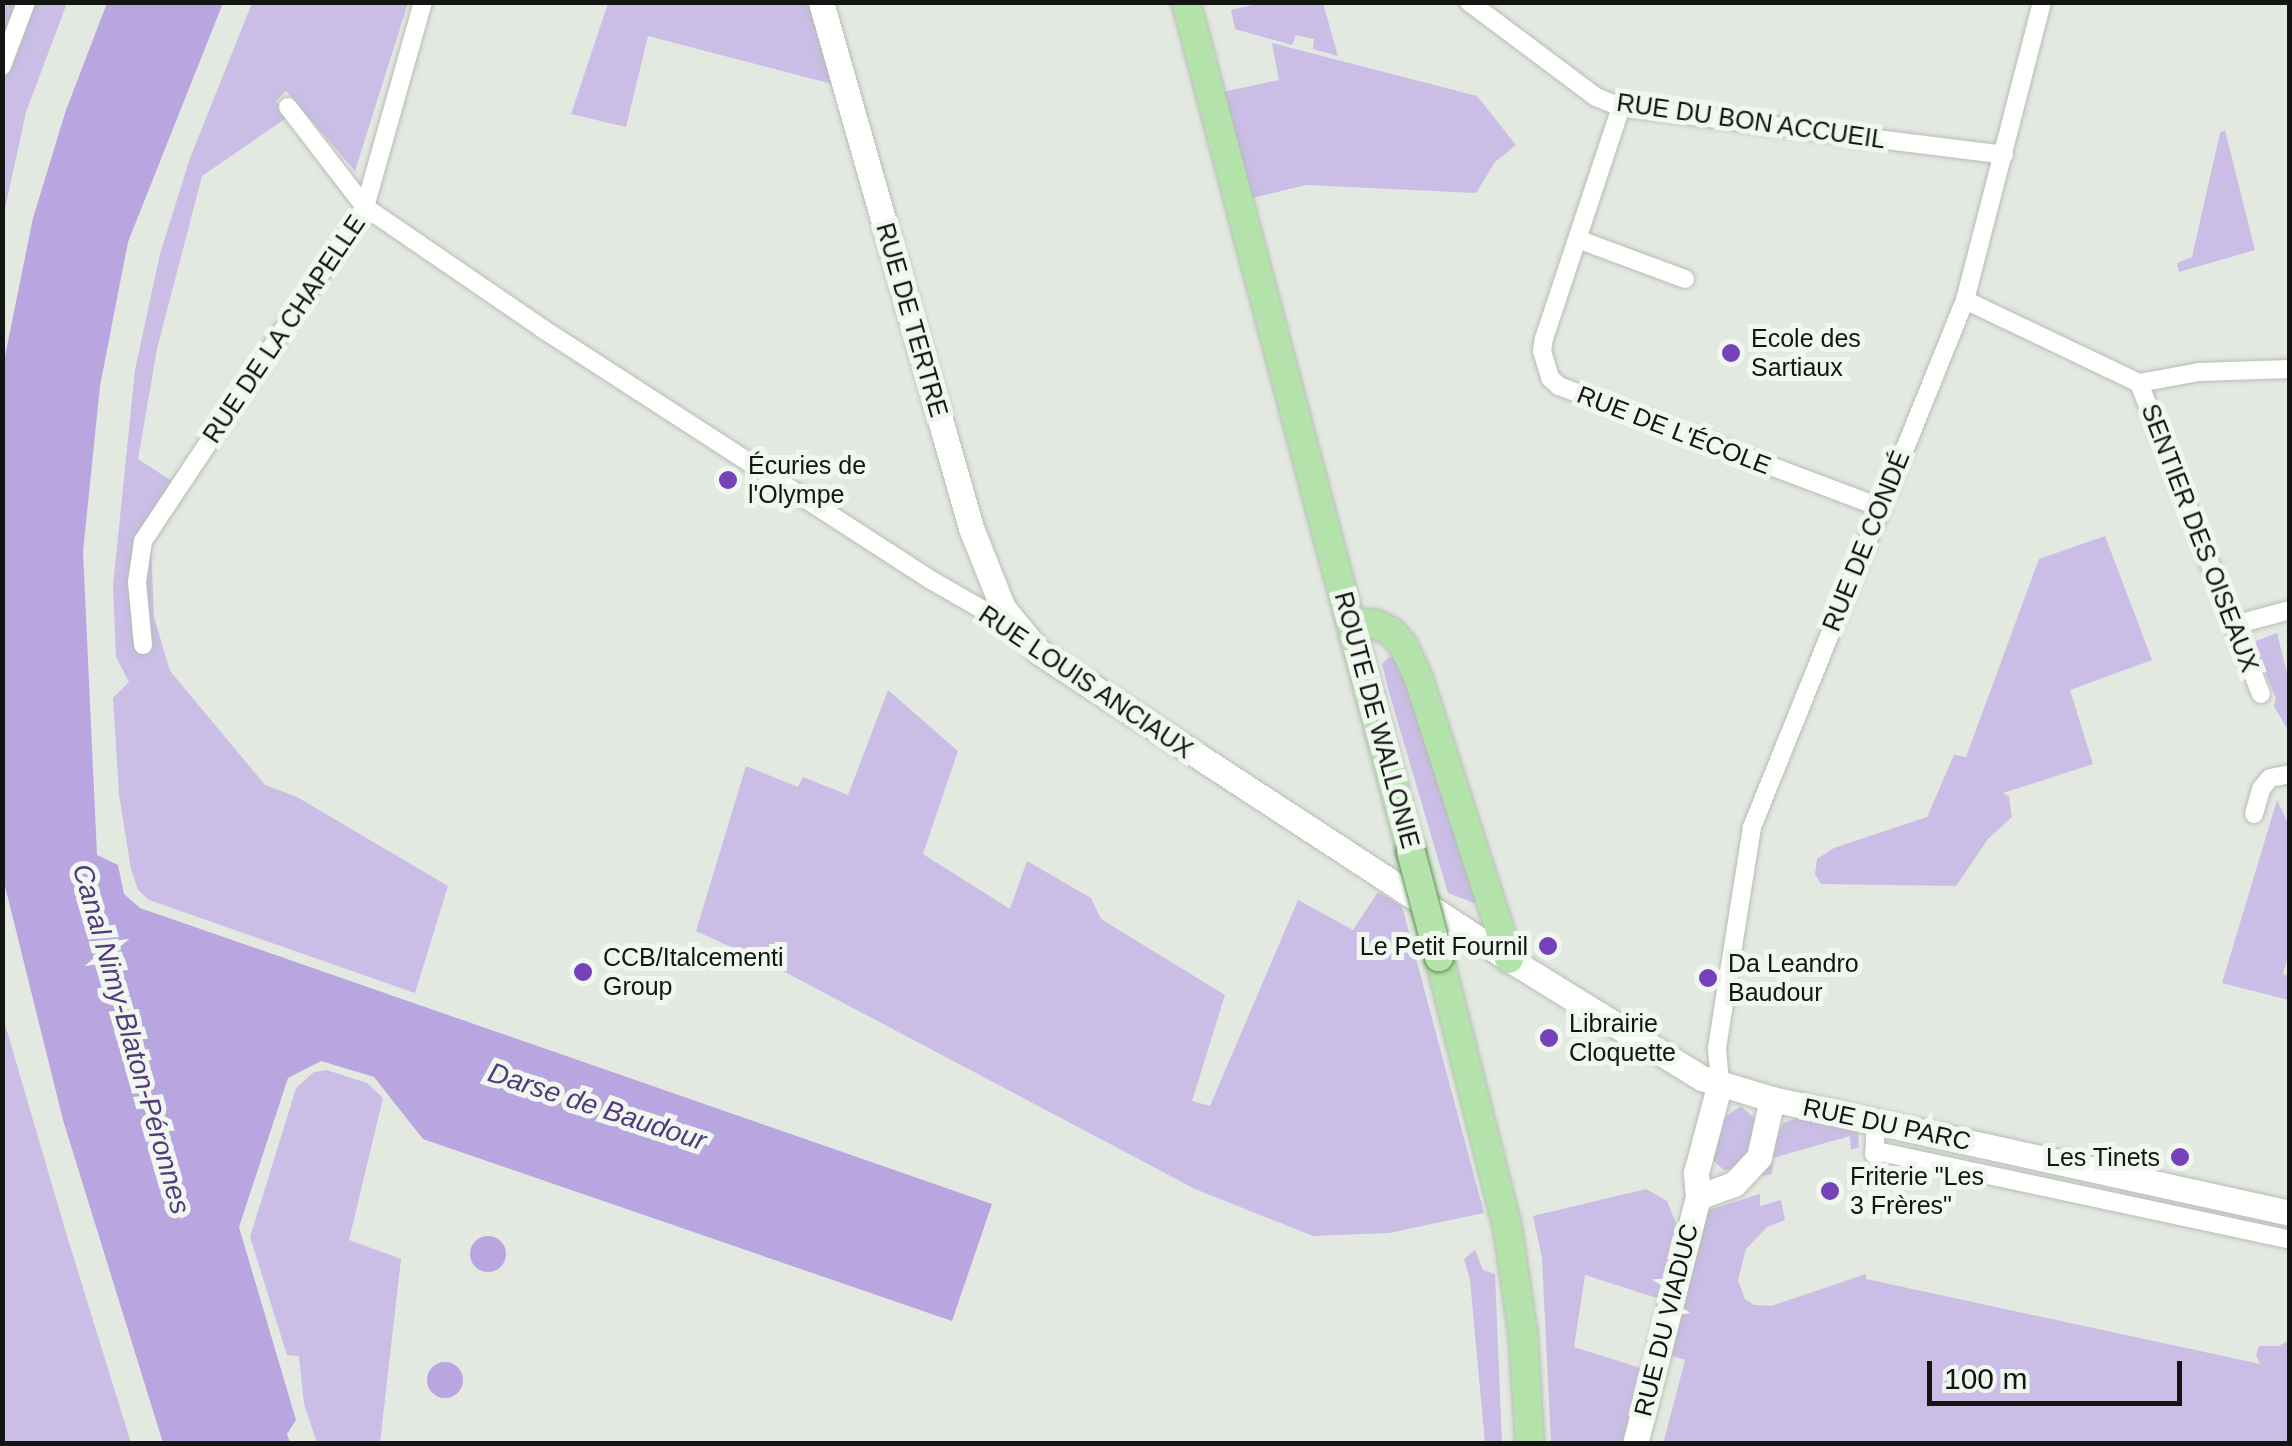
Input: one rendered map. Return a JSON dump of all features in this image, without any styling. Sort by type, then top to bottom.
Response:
[{"type":"main road","name":"ROUTE DE WALLONIE","points":[[1186,2],[1499,1190],[1512,1258],[1530,1444]]},
{"type":"main road","points":[[1351,622],[1376,624],[1392,632],[1403,645],[1419,680],[1510,959]]},
{"type":"street","points":[[2,66],[26,2]]},
{"type":"street","name":"RUE DE LA CHAPELLE","points":[[143,645],[137,582],[143,541],[365,207],[422,2]]},
{"type":"street","name":"RUE DE TERTRE","points":[[821,2],[971,528],[991,583],[1018,630]]},
{"type":"street","name":"RUE DU BON ACCUEIL","points":[[1468,2],[1596,97],[1621,108],[2004,155]]},
{"type":"street","name":"RUE DE CONDÉ","points":[[1720,1083],[1717,1048],[1752,827],[1965,300],[2042,2]]},
{"type":"street","name":"RUE LOUIS ANCIAUX","points":[[288,107],[365,207],[543,329],[931,580],[1018,630],[1039,652],[1510,959],[1702,1078],[1720,1083]]},
{"type":"street","name":"RUE DE L'ÉCOLE","points":[[1621,108],[1542,351],[1546,368],[1559,386],[1880,508]]},
{"type":"street","points":[[1580,240],[1685,278]]},
{"type":"street","points":[[1965,300],[2139,383],[2199,372],[2290,369]]},
{"type":"street","name":"SENTIER DES OISEAUX","points":[[2139,383],[2262,694]]},
{"type":"street","points":[[2234,625],[2290,610]]},
{"type":"street","points":[[2254,814],[2261,789],[2270,778],[2290,774]]},
{"type":"street","name":"RUE DU PARC","points":[[1720,1083],[1772,1099],[2290,1214]]},
{"type":"street","name":"RUE DU VIADUC","points":[[1635,1444],[1698,1197],[1696,1173],[1720,1083]]},
{"type":"street","name":"RUE DU VIADUC","points":[[1698,1197],[1734,1184],[1759,1157],[1772,1099]]},
{"type":"street","name":"RUE DU PARC","points":[[1876,1121],[1874,1154],[1881,1152],[2290,1240]]},
{"type":"shaded area","points":[[1264,2],[1323,3],[1338,56],[1313,49],[1314,39],[1296,35],[1292,45],[1235,29],[1231,10]]},
{"type":"shaded area","points":[[4,3],[67,3],[26,112],[3,218]]},
{"type":"shaded area","points":[[252,3],[408,3],[355,171],[286,91],[276,101],[288,117],[202,176],[157,349],[138,459],[175,483],[141,539],[151,547],[154,617],[170,671],[265,785],[297,797],[448,886],[415,993],[149,900],[138,890],[131,869],[119,795],[113,698],[129,682],[116,657],[113,586],[135,370],[160,254],[190,158]]},
{"type":"shaded area","points":[[608,3],[812,3],[836,85],[648,36],[626,127],[571,114]]},
{"type":"shaded area","points":[[1272,43],[1477,96],[1516,145],[1495,162],[1476,193],[1306,185],[1249,199],[1222,92],[1279,80]]},
{"type":"shaded area","points":[[2225,130],[2255,250],[2179,272],[2177,263],[2192,257],[2220,133]]},
{"type":"shaded area","points":[[2105,536],[2152,660],[2070,690],[2093,764],[2003,793],[2009,797],[2012,817],[1988,839],[1956,886],[1821,884],[1815,874],[1817,859],[1834,848],[1927,817],[1954,755],[1966,757],[2039,559]]},
{"type":"shaded area","points":[[2277,633],[2289,681],[2289,732],[2274,706],[2276,698],[2255,649],[2256,641]]},
{"type":"shaded area","points":[[1389,657],[1399,659],[1480,901],[1474,903],[1448,893],[1382,664]]},
{"type":"shaded area","points":[[888,690],[958,751],[923,854],[1010,909],[1027,861],[1091,898],[1101,919],[1225,995],[1192,1101],[1210,1106],[1298,900],[1353,930],[1378,892],[1402,906],[1484,1213],[1389,1233],[1313,1236],[1195,1189],[783,971],[696,931],[746,766],[798,787],[803,777],[848,795]]},
{"type":"shaded area","points":[[2277,800],[2289,825],[2290,950],[2283,974],[2289,976],[2289,1000],[2222,983]]},
{"type":"shaded area","points":[[2,1014],[67,1236],[131,1443],[3,1443]]},
{"type":"shaded area","points":[[327,1070],[367,1083],[383,1098],[349,1240],[401,1259],[380,1443],[317,1443],[304,1404],[299,1356],[287,1355],[250,1237],[296,1088],[314,1072]]},
{"type":"shaded area","points":[[1741,1106],[1755,1119],[1756,1141],[1733,1169],[1724,1170],[1709,1157],[1722,1119]]},
{"type":"shaded area","points":[[1803,1116],[1858,1128],[1859,1147],[1851,1150],[1850,1136],[1773,1158],[1772,1174],[1761,1176],[1783,1123]]},
{"type":"shaded area","points":[[1646,1189],[1667,1201],[1677,1225],[1660,1299],[1585,1275],[1574,1347],[1644,1369],[1626,1443],[1551,1443],[1542,1258],[1533,1216]]},
{"type":"shaded area","points":[[1760,1194],[1760,1206],[1781,1200],[1785,1220],[1767,1227],[1746,1249],[1738,1280],[1745,1299],[1754,1305],[1771,1306],[1866,1274],[1866,1279],[2260,1364],[2256,1355],[2259,1346],[2279,1346],[2289,1340],[2289,1443],[1663,1444],[1685,1360],[1665,1353],[1705,1211]]},
{"type":"shaded area","points":[[1475,1250],[1483,1270],[1495,1274],[1502,1443],[1485,1443],[1470,1280],[1464,1259]]},
{"type":"water","points":[[107,3],[223,3],[128,242],[100,386],[83,552],[97,855],[118,865],[124,894],[140,908],[992,1204],[952,1321],[423,1139],[374,1077],[321,1061],[288,1078],[239,1227],[296,1420],[287,1434],[290,1443],[163,1443],[63,1120],[2,874],[3,366],[33,218],[66,110]]},
{"type":"water","points":[[488,1236],[501,1241],[506,1254],[501,1267],[488,1272],[475,1267],[470,1254],[475,1241]]},
{"type":"water","points":[[445,1362],[458,1367],[463,1380],[458,1393],[445,1398],[432,1393],[427,1380],[432,1367]]},
{"type":"place","name":"Ecole des Sartiaux","points":[[1731,353]]},
{"type":"place","name":"Écuries de l'Olympe","points":[[728,480]]},
{"type":"place","name":"Le Petit Fournil","points":[[1548,946]]},
{"type":"place","name":"CCB/Italcementi Group","points":[[583,972]]},
{"type":"place","name":"Da Leandro Baudour","points":[[1708,978]]},
{"type":"place","name":"Librairie Cloquette","points":[[1549,1038]]},
{"type":"place","name":"Les Tinets","points":[[2180,1157]]},
{"type":"place","name":"Friterie \"Les 3 Frères\"","points":[[1830,1191]]},
{"type":"water label","name":"Canal Nimy-Blaton-Péronnes","points":[[131,1039]]},
{"type":"water label","name":"Darse de Baudour","points":[[597,1107]]}]
